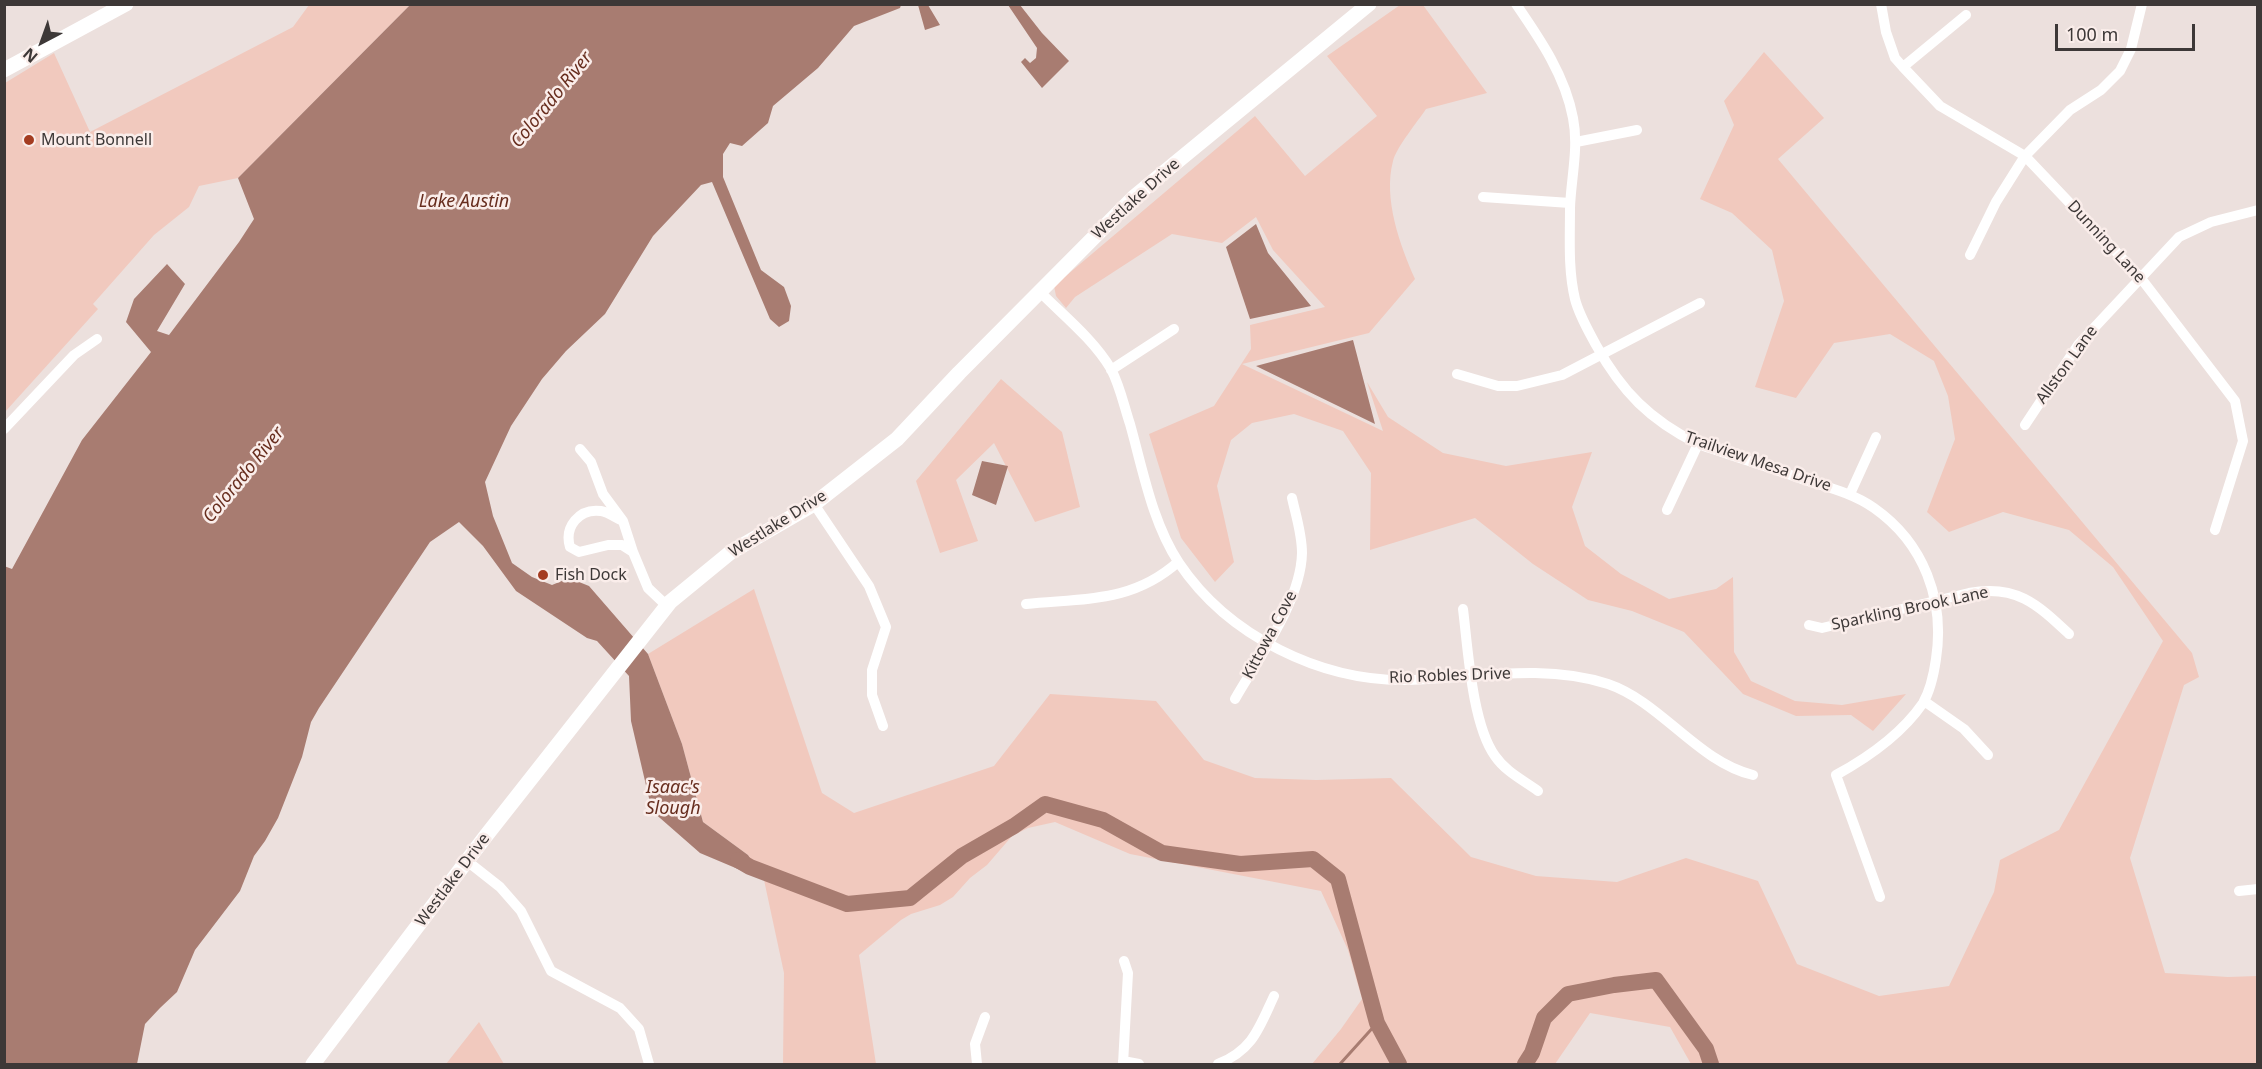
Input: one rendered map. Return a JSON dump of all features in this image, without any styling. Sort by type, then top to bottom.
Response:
[{"type":"street","points":[[4,70],[126,4]]},
{"type":"street","name":"Westlake Drive","points":[[313,1065],[467,861],[667,606],[731,552],[814,504],[897,439],[959,373],[1134,197],[1369,4]]},
{"type":"street","name":"Trailview Mesa Drive","points":[[1516,4],[1542,41],[1562,80],[1573,117],[1576,142],[1570,203],[1570,258],[1575,300],[1601,355],[1628,394],[1662,424],[1698,444],[1850,494],[1873,507],[1911,544],[1924,567],[1936,602],[1938,646],[1935,668],[1924,701],[1883,745],[1836,775],[1880,897]]},
{"type":"street","name":"Dunning Lane","points":[[1881,4],[1886,32],[1895,58],[1903,67],[1940,106],[2025,156],[2140,277],[2235,401],[2242,441],[2216,530]]},
{"type":"street","points":[[1970,255],[1996,202],[2025,156],[2070,110],[2101,90],[2120,71],[2131,49],[2142,4]]},
{"type":"street","points":[[1903,67],[1966,15]]},
{"type":"street","points":[[1576,142],[1637,130]]},
{"type":"street","points":[[1483,197],[1570,203]]},
{"type":"street","name":"Allston Lane","points":[[2025,425],[2078,345],[2179,237],[2211,222],[2258,210]]},
{"type":"street","name":"Rio Robles Drive","points":[[1040,291],[1076,327],[1111,370],[1122,395],[1153,506],[1178,562],[1197,586],[1242,627],[1268,643],[1314,664],[1362,676],[1406,680],[1533,673],[1576,676],[1611,685],[1650,709],[1712,755],[1743,773],[1753,775]]},
{"type":"street","points":[[1457,374],[1498,386],[1517,386],[1562,375],[1700,303]]},
{"type":"street","points":[[1111,370],[1173,330]]},
{"type":"street","points":[[4,429],[74,356],[97,339]]},
{"type":"street","points":[[1850,494],[1876,437]]},
{"type":"street","points":[[1667,510],[1698,444]]},
{"type":"street","points":[[580,449],[591,462],[603,494],[623,521],[648,588],[667,606]]},
{"type":"street","name":"Kittowa Cove","points":[[1235,699],[1291,601],[1301,567],[1300,535],[1292,498]]},
{"type":"street","points":[[814,504],[869,586],[886,627],[872,678],[872,695],[884,726]]},
{"type":"street","points":[[623,521],[601,511],[582,513],[570,526],[567,537],[570,547],[579,552],[608,545],[622,545],[633,552]]},
{"type":"street","points":[[1026,604],[1126,593],[1154,581],[1178,562]]},
{"type":"street","name":"Sparkling Brook Lane","points":[[1809,625],[1822,627],[1980,591],[2009,592],[2037,604],[2069,634]]},
{"type":"street","points":[[1463,609],[1471,677],[1488,745],[1503,766],[1538,791]]},
{"type":"street","points":[[1924,701],[1964,729],[1988,755]]},
{"type":"street","points":[[467,861],[500,887],[521,910],[551,971],[620,1008],[633,1022],[639,1029],[650,1065]]},
{"type":"street","points":[[2239,891],[2258,889]]},
{"type":"street","points":[[1124,961],[1128,973],[1123,1063],[1139,1065]]},
{"type":"street","points":[[1218,1065],[1245,1049],[1254,1039],[1274,996]]},
{"type":"street","points":[[977,1065],[975,1044],[986,1017]]},
{"type":"shaded area","points":[[309,5],[410,5],[238,178],[199,186],[189,207],[154,235],[93,304],[98,309],[5,412],[5,83],[54,53],[90,132],[293,27]]},
{"type":"shaded area","points":[[1400,5],[1423,5],[1487,93],[1426,109],[1393,161],[1390,176],[1392,206],[1399,237],[1415,279],[1369,333],[1242,364],[1383,431],[1367,382],[1388,417],[1443,453],[1506,466],[1592,452],[1572,507],[1585,546],[1621,574],[1669,599],[1716,589],[1733,577],[1734,652],[1751,681],[1795,701],[1842,705],[1906,694],[1873,731],[1851,715],[1796,716],[1743,694],[1684,632],[1632,611],[1588,600],[1533,564],[1475,518],[1370,550],[1371,473],[1343,431],[1294,414],[1252,423],[1231,440],[1217,486],[1234,562],[1215,582],[1181,538],[1149,434],[1214,406],[1251,349],[1250,325],[1325,307],[1273,250],[1256,217],[1222,243],[1172,234],[1075,297],[1066,308],[1056,296],[1054,286],[1255,116],[1305,176],[1377,116],[1327,56]]},
{"type":"shaded area","points":[[1764,52],[1824,118],[1778,159],[2192,653],[2199,677],[2184,685],[2130,858],[2165,973],[2228,977],[2257,976],[2257,1064],[1691,1064],[1670,1027],[1590,1013],[1555,1064],[1312,1064],[1362,999],[1348,950],[1321,891],[1130,854],[1055,822],[1028,828],[1012,836],[987,865],[970,878],[953,897],[940,905],[911,914],[901,920],[859,955],[876,1064],[783,1064],[784,973],[764,880],[748,855],[703,822],[682,744],[648,654],[754,589],[822,793],[854,813],[994,766],[1050,694],[1156,701],[1204,760],[1255,778],[1316,780],[1391,778],[1471,857],[1536,876],[1617,882],[1686,858],[1758,881],[1797,964],[1879,996],[1949,986],[1994,892],[2000,860],[2059,830],[2163,641],[2113,567],[2069,530],[2003,512],[1949,532],[1927,512],[1955,439],[1948,396],[1934,361],[1890,334],[1834,343],[1796,398],[1755,387],[1784,301],[1772,250],[1732,213],[1700,199],[1734,125],[1724,101]]},
{"type":"shaded area","points":[[1001,379],[1062,432],[1080,507],[1035,522],[994,443],[956,480],[978,541],[940,553],[916,481]]},
{"type":"shaded area","points":[[479,1022],[504,1064],[446,1064]]},
{"type":"water","name":"Lake Austin","points":[[410,5],[901,5],[900,8],[854,26],[818,68],[773,106],[768,123],[742,146],[730,143],[723,154],[723,177],[761,270],[784,287],[791,306],[789,321],[779,327],[770,319],[712,182],[701,185],[653,236],[605,314],[566,351],[542,379],[511,426],[485,482],[493,516],[512,563],[532,577],[552,585],[569,578],[589,586],[648,654],[682,744],[703,822],[748,855],[764,880],[700,853],[652,811],[631,721],[629,676],[597,641],[587,638],[516,591],[483,546],[459,522],[430,542],[319,708],[311,722],[302,757],[278,818],[254,856],[240,891],[195,950],[177,992],[145,1024],[137,1064],[5,1064],[4,566],[12,569],[82,440],[151,352],[126,322],[134,299],[167,264],[185,284],[157,331],[169,335],[254,219],[238,178]]},
{"type":"water","points":[[918,5],[928,5],[940,25],[925,30]]},
{"type":"water","points":[[1008,5],[1020,5],[1042,33],[1069,61],[1042,88],[1021,62],[1025,58],[1030,63],[1036,58],[1037,48]]},
{"type":"water","points":[[1256,224],[1268,253],[1311,306],[1250,319],[1226,247]]},
{"type":"water","points":[[1353,340],[1375,424],[1256,366]]},
{"type":"water","points":[[982,461],[1008,466],[996,505],[972,495]]},
{"type":"waterway","points":[[738,860],[750,867],[847,904],[910,898],[962,856],[1014,826],[1045,804],[1103,820],[1162,853],[1240,864],[1313,859],[1338,879],[1377,1023],[1399,1064]]},
{"type":"waterway","points":[[1525,1064],[1532,1053],[1544,1018],[1568,994],[1656,980],[1706,1049],[1711,1064]]},
{"type":"waterway","points":[[1340,1064],[1377,1023]]},
{"type":"place","name":"Mount Bonnell","points":[[29,140]]},
{"type":"place","name":"Fish Dock","points":[[543,575]]},
{"type":"water label","name":"Colorado River","points":[[552,100]]},
{"type":"water label","name":"Colorado River","points":[[244,475]]},
{"type":"water label","name":"Isaac's Slough","points":[[673,798]]}]
